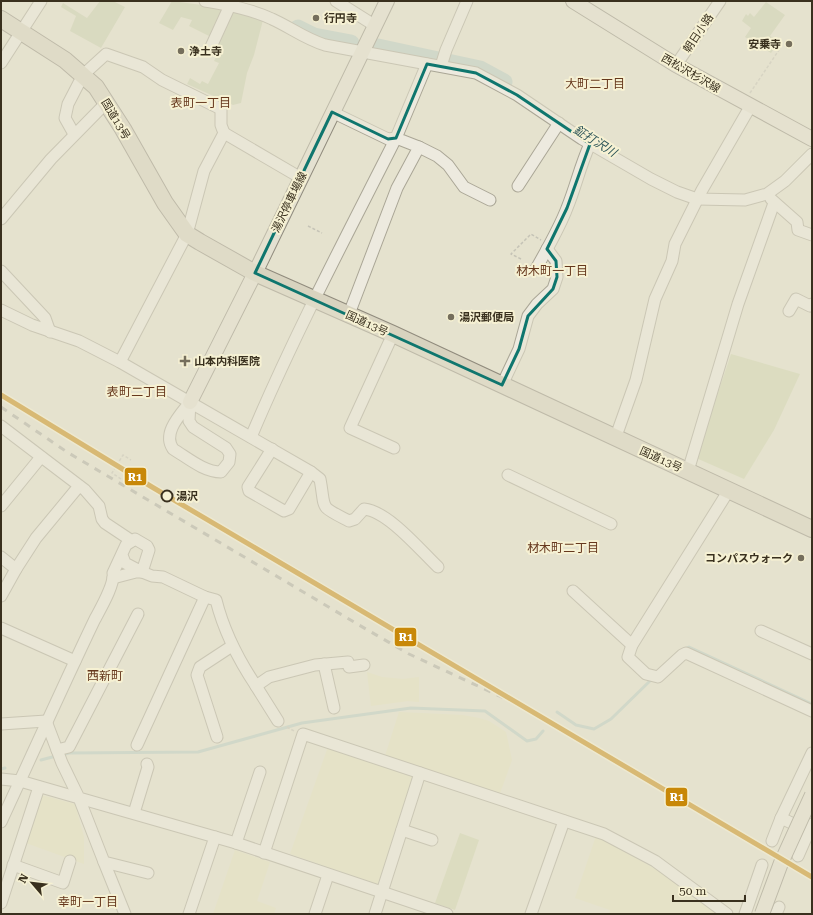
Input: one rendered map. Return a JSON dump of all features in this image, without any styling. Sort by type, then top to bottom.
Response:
[{"type":"highway","name":"国道13号","points":[[1,20],[65,60],[96,87],[107,102],[165,203],[187,234],[255,273],[393,334],[615,439],[688,471],[812,529]]},
{"type":"main road","name":"湯沢停車場線","points":[[190,402],[255,273],[361,50],[387,1]]},
{"type":"main road","name":"西松沢杉沢線","points":[[574,1],[676,65],[747,105],[812,139]]},
{"type":"main road","points":[[762,914],[781,863],[812,794]]},
{"type":"street","points":[[1,63],[41,1]]},
{"type":"street","points":[[205,1],[231,4],[272,19],[310,41],[476,73],[517,95],[590,144],[677,192],[745,200],[767,194],[784,181],[812,154]]},
{"type":"street","points":[[336,1],[374,25]]},
{"type":"street","points":[[441,66],[446,50],[467,1]]},
{"type":"street","name":"朝日小路","points":[[676,65],[720,1]]},
{"type":"street","points":[[210,49],[231,4]]},
{"type":"street","points":[[74,134],[65,118],[64,113],[84,75],[106,54],[142,67],[162,80],[221,109],[221,125],[224,133],[300,178]]},
{"type":"street","points":[[251,438],[277,375],[396,138],[427,64]]},
{"type":"street","points":[[1,219],[74,134],[107,102]]},
{"type":"street","points":[[615,439],[636,380],[655,299],[672,261],[675,244],[747,105]]},
{"type":"street","points":[[332,112],[388,139],[396,138],[437,156],[448,165],[464,187],[490,200]]},
{"type":"street","points":[[518,186],[559,123]]},
{"type":"street","points":[[120,362],[187,234],[204,171],[224,133]]},
{"type":"street","points":[[536,269],[567,208],[580,166],[590,144]]},
{"type":"street","points":[[348,314],[397,188],[419,147]]},
{"type":"street","points":[[767,194],[774,203],[798,222],[798,230],[812,235]]},
{"type":"street","points":[[688,471],[738,304],[774,203]]},
{"type":"street","points":[[502,385],[519,349],[528,316],[537,304],[553,289],[557,277],[556,262],[548,248]]},
{"type":"street","points":[[1,271],[45,318],[50,332]]},
{"type":"street","points":[[789,311],[796,299],[810,306],[812,304]]},
{"type":"street","points":[[1,310],[50,332],[79,341],[120,362],[272,449],[320,479],[323,504],[326,509],[349,521],[355,519],[364,509],[372,510],[396,526],[438,567]]},
{"type":"street","points":[[393,334],[350,428],[394,448]]},
{"type":"street","points":[[190,402],[189,422],[193,427],[226,448],[230,454],[229,462],[221,472],[212,472],[205,469],[173,449],[170,444],[169,434],[177,419],[190,402]]},
{"type":"street","points":[[1,426],[79,486],[99,506],[102,519],[105,523],[132,540],[138,540],[147,546],[149,550],[142,572]]},
{"type":"street","points":[[272,449],[248,487],[249,491],[284,511],[289,509],[311,472]]},
{"type":"street","points":[[1,506],[41,457]]},
{"type":"street","points":[[508,475],[611,524]]},
{"type":"street","points":[[1,596],[36,538],[79,486]]},
{"type":"street","points":[[729,490],[632,645],[628,657],[646,674],[658,677],[686,653],[812,711]]},
{"type":"street","points":[[1,822],[46,721],[113,578],[113,574],[126,545],[132,540]]},
{"type":"street","points":[[122,555],[125,563],[142,572],[152,576],[163,577],[205,597],[216,600],[222,622],[238,659],[278,722]]},
{"type":"street","points":[[1,557],[16,569]]},
{"type":"street","points":[[113,578],[136,572],[142,572]]},
{"type":"street","points":[[573,591],[632,645]]},
{"type":"street","points":[[137,745],[205,597]]},
{"type":"street","points":[[57,750],[69,747],[138,614]]},
{"type":"street","points":[[1,628],[74,661]]},
{"type":"street","points":[[761,631],[812,654]]},
{"type":"street","points":[[217,737],[197,676],[200,667],[232,646]]},
{"type":"street","points":[[256,686],[268,677],[324,664],[348,662],[349,667],[364,665]]},
{"type":"street","points":[[324,664],[334,708]]},
{"type":"street","points":[[46,721],[62,763],[79,798],[125,914]]},
{"type":"street","points":[[1,724],[46,721]]},
{"type":"street","points":[[264,853],[303,734],[604,834],[654,861],[727,914]]},
{"type":"street","points":[[772,841],[781,818],[812,753]]},
{"type":"street","points":[[134,813],[148,767],[147,764]]},
{"type":"street","points":[[236,843],[260,772]]},
{"type":"street","points":[[374,914],[420,773]]},
{"type":"street","points":[[1,779],[20,781],[236,843],[447,914]]},
{"type":"street","points":[[1,903],[39,787]]},
{"type":"street","points":[[781,818],[811,830],[798,856]]},
{"type":"street","points":[[531,914],[564,821]]},
{"type":"street","points":[[402,830],[432,840]]},
{"type":"street","points":[[189,914],[215,837]]},
{"type":"street","points":[[13,865],[63,883],[70,861]]},
{"type":"street","points":[[104,862],[148,873]]},
{"type":"street","points":[[745,914],[762,865]]},
{"type":"street","points":[[315,914],[328,875]]},
{"type":"path","points":[[747,105],[779,50]]},
{"type":"path","points":[[308,226],[322,233]]},
{"type":"path","points":[[521,259],[511,254],[531,234],[548,248]]},
{"type":"path","points":[[121,479],[112,473],[123,455],[131,460]]},
{"type":"highlighted area","points":[[427,64],[476,73],[517,95],[590,144],[567,208],[547,249],[556,261],[557,277],[553,289],[528,316],[519,349],[502,385],[255,273],[332,112],[388,139],[396,138]]},
{"type":"green space","points":[[100,1],[113,1],[125,7],[101,48],[70,31],[76,16],[61,7],[63,3],[87,18]]},
{"type":"green space","points":[[172,1],[224,8],[211,37],[189,26],[192,20],[181,17],[173,30],[159,23]]},
{"type":"green space","points":[[766,2],[785,15],[770,36],[775,39],[773,42],[777,45],[771,53],[745,37],[751,28],[742,21],[746,14],[748,16],[750,13],[754,17]]},
{"type":"green space","points":[[230,10],[263,20],[254,55],[247,73],[241,103],[233,105],[187,84],[190,78],[200,84],[202,81],[208,84],[219,63],[214,61],[218,53],[212,50]]},
{"type":"green space","points":[[731,354],[800,374],[774,430],[744,479],[696,458]]},
{"type":"green space","points":[[367,672],[382,677],[403,679],[419,677],[419,702],[408,701],[371,706]]},
{"type":"green space","points":[[399,712],[462,715],[479,718],[489,721],[506,732],[512,760],[499,796],[385,756]]},
{"type":"green space","points":[[328,747],[415,777],[379,885],[290,854]]},
{"type":"green space","points":[[41,795],[75,804],[84,837],[84,864],[26,843]]},
{"type":"green space","points":[[460,833],[479,840],[455,910],[435,903]]},
{"type":"green space","points":[[596,836],[661,872],[718,914],[609,914],[610,910],[575,898]]},
{"type":"green space","points":[[235,850],[270,862],[257,901],[276,908],[274,914],[213,914]]},
{"type":"waterway","name":"鉦打沢川","points":[[298,28],[314,36],[351,43]]},
{"type":"waterway","name":"鉦打沢川","points":[[378,47],[480,69],[504,82]]},
{"type":"waterway","points":[[685,649],[689,647],[812,704]]},
{"type":"waterway","points":[[557,712],[576,725],[594,729],[611,719],[653,678]]},
{"type":"waterway","points":[[62,755],[69,753],[198,752],[302,723],[411,708],[485,711],[527,741],[536,739],[543,731]]},
{"type":"waterway","points":[[41,760],[56,756]]},
{"type":"waterway","points":[[1,769],[5,768]]},
{"type":"railway","points":[[1,407],[67,452],[409,654],[521,706]]},
{"type":"transit line","name":"R1","points":[[1,395],[152,487],[812,877]]},
{"type":"place","name":"行円寺","points":[[316,18]]},
{"type":"place","name":"安乗寺","points":[[789,44]]},
{"type":"place","name":"浄土寺","points":[[181,51]]},
{"type":"place","name":"湯沢郵便局","points":[[451,317]]},
{"type":"place","name":"山本内科医院","points":[[185,361]]},
{"type":"place","name":"湯沢","points":[[167,496]]},
{"type":"place","name":"コンパスウォーク","points":[[801,558]]},
{"type":"district","name":"大町二丁目","points":[[595,84]]},
{"type":"district","name":"表町一丁目","points":[[201,103]]},
{"type":"district","name":"材木町一丁目","points":[[552,271]]},
{"type":"district","name":"表町二丁目","points":[[137,392]]},
{"type":"district","name":"材木町二丁目","points":[[563,548]]},
{"type":"district","name":"西新町","points":[[105,676]]},
{"type":"district","name":"幸町一丁目","points":[[88,902]]}]
